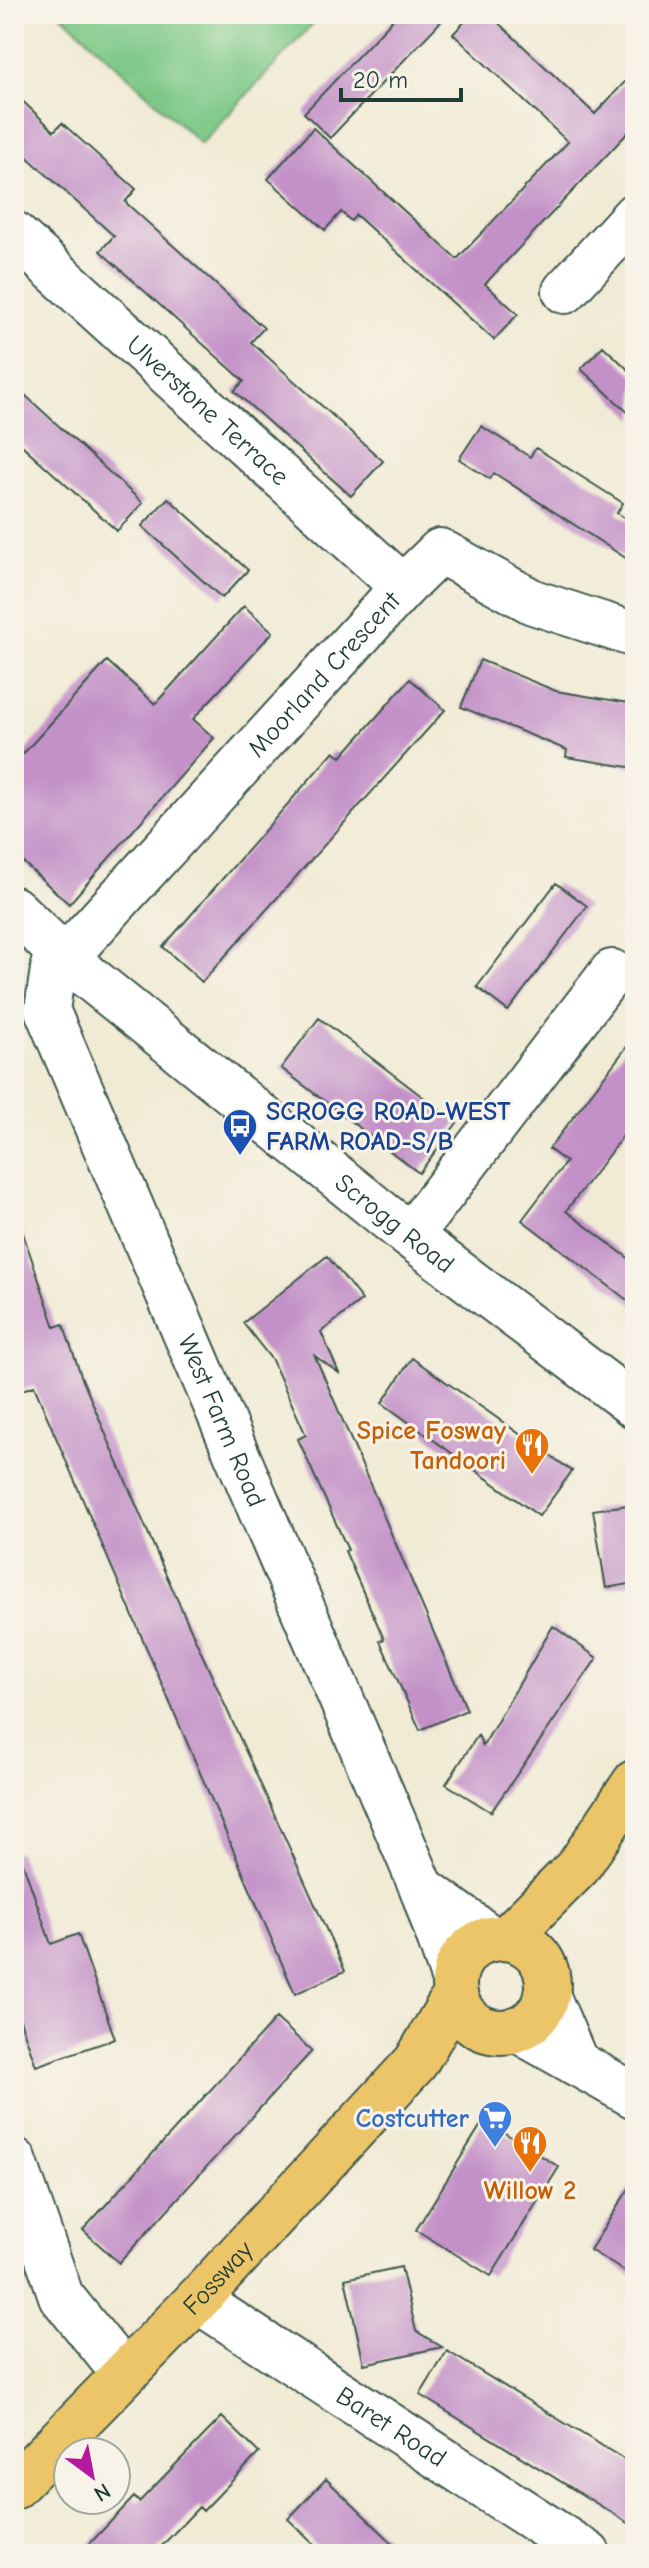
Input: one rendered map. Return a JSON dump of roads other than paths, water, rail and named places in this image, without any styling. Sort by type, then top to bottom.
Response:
[{"type":"main road","points":[[578,1867],[541,2009],[508,2031],[470,2021],[454,1987],[466,1953],[500,1939],[578,1867],[635,1782]]},
{"type":"main road","points":[[500,1939],[534,1951],[546,1982]]},
{"type":"main road","name":"Fossway","points":[[14,2487],[197,2300],[416,2062],[454,1987]]},
{"type":"main road","name":"Fossway","points":[[416,2062],[508,2031]]},
{"type":"street","points":[[565,291],[635,215]]},
{"type":"street","name":"Ulverstone Terrace","points":[[14,234],[403,587]]},
{"type":"street","name":"Moorland Crescent","points":[[61,953],[440,551],[533,602],[635,635]]},
{"type":"street","name":"Scrogg Road","points":[[14,909],[61,953],[410,1236],[635,1406]]},
{"type":"street","name":"West Farm Road","points":[[61,953],[47,1010],[422,1888],[454,1987]]},
{"type":"street","points":[[410,1236],[612,972]]},
{"type":"street","points":[[422,1888],[500,1939]]},
{"type":"street","points":[[546,1982],[576,2063]]},
{"type":"street","points":[[508,2031],[576,2063],[635,2096]]},
{"type":"street","points":[[14,2160],[61,2296],[124,2374]]},
{"type":"street","name":"Baret Road","points":[[197,2300],[588,2554]]},
{"type":"place","name":"SCROGG ROAD-WEST FARM ROAD-S/B","points":[[240,1157]]},
{"type":"place","name":"Spice Fosway Tandoori","points":[[532,1476]]},
{"type":"place","name":"Costcutter","points":[[495,2149]]},
{"type":"place","name":"Willow 2","points":[[530,2174]]}]
